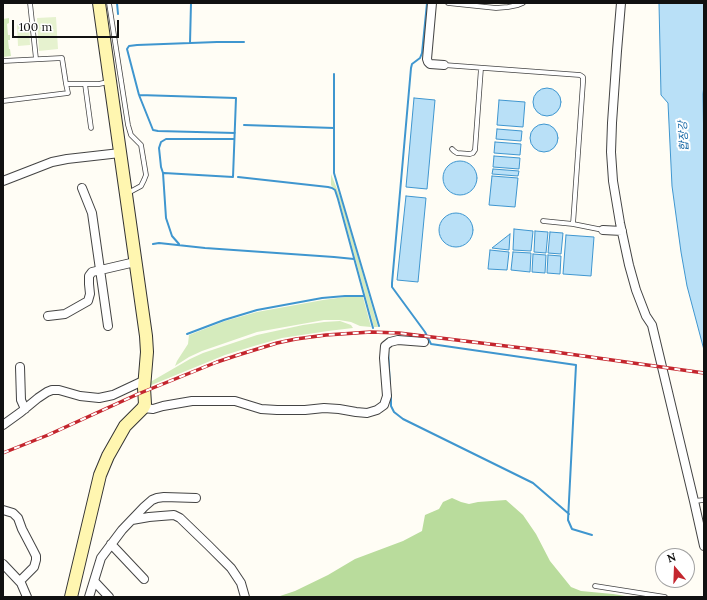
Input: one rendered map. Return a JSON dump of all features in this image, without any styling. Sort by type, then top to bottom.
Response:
[{"type":"street","points":[[71,597],[100,475],[108,456],[125,426],[143,408],[145,404],[146,341],[99,3]]},
{"type":"street","points":[[432,3],[427,59],[430,64],[444,65]]},
{"type":"street","points":[[621,3],[611,152],[613,181],[629,265],[636,290],[646,316],[652,325],[704,546]]},
{"type":"street","points":[[3,180],[52,162],[120,153]]},
{"type":"street","points":[[82,188],[92,213],[108,326]]},
{"type":"street","points":[[603,230],[622,231]]},
{"type":"street","points":[[48,316],[65,314],[88,301],[90,294],[90,276],[92,272],[135,262]]},
{"type":"street","points":[[143,408],[153,409],[192,401],[235,401],[248,406],[269,409],[305,410],[324,408],[367,413],[377,410],[384,405],[387,396],[384,358],[385,346],[390,342],[398,340],[424,342]]},
{"type":"street","points":[[20,366],[21,400],[25,409]]},
{"type":"street","points":[[3,425],[38,398],[52,390],[60,390],[80,396],[99,398],[113,395],[145,380]]},
{"type":"street","points":[[89,597],[101,558],[122,530],[152,500],[164,497],[196,498]]},
{"type":"street","points":[[3,510],[13,513],[18,518],[36,556],[34,567],[20,581]]},
{"type":"street","points":[[131,520],[174,515],[180,518],[231,568],[241,583],[246,597]]},
{"type":"street","points":[[111,544],[144,579]]},
{"type":"street","points":[[3,564],[20,581],[28,597]]},
{"type":"street","points":[[94,580],[109,597]]},
{"type":"lane","points":[[30,3],[36,59]]},
{"type":"lane","points":[[109,3],[128,125],[131,135],[141,145],[146,175],[141,186],[126,194]]},
{"type":"lane","points":[[448,3],[496,8],[508,7],[523,3]]},
{"type":"lane","points":[[3,61],[62,58],[68,93],[3,100]]},
{"type":"lane","points":[[444,65],[580,75],[582,77],[583,82],[573,224]]},
{"type":"lane","points":[[452,149],[457,153],[470,154],[474,150],[481,68]]},
{"type":"lane","points":[[66,84],[110,82]]},
{"type":"lane","points":[[85,84],[91,128]]},
{"type":"lane","points":[[543,221],[573,224],[603,230]]},
{"type":"lane","points":[[694,501],[704,500]]},
{"type":"lane","points":[[595,586],[665,597]]},
{"type":"green space","points":[[56,17],[58,49],[39,51],[37,18]]},
{"type":"green space","points":[[9,18],[9,23],[7,24],[8,35],[10,35],[10,40],[8,40],[11,56],[3,57],[3,19]]},
{"type":"green space","points":[[29,23],[30,45],[18,46],[17,24]]},
{"type":"green space","points":[[331,174],[341,199],[378,327],[374,327],[339,199],[331,185]]},
{"type":"green space","points":[[345,297],[363,297],[371,327],[360,326],[351,322],[339,320],[324,320],[257,332],[202,351],[175,366],[188,344],[189,335],[225,321],[257,312]]},
{"type":"green space","points":[[340,321],[351,325],[353,328],[282,338],[225,355],[149,386],[152,381],[203,353],[257,335],[303,325]]},
{"type":"green space","points":[[452,498],[469,504],[506,500],[523,515],[536,534],[550,561],[571,587],[581,591],[632,597],[277,597],[295,591],[328,575],[355,559],[403,541],[422,531],[425,515],[439,509],[443,502]]},
{"type":"water","name":"합장강","points":[[659,3],[704,3],[704,350],[687,286],[672,186],[668,103],[661,95]]},
{"type":"water","points":[[547,88],[557,92],[561,102],[557,112],[547,116],[537,112],[533,102],[537,92]]},
{"type":"water","points":[[414,98],[435,100],[427,189],[406,187]]},
{"type":"water","points":[[499,100],[525,102],[523,127],[497,125]]},
{"type":"water","points":[[544,124],[554,128],[558,138],[554,148],[544,152],[534,148],[530,138],[534,128]]},
{"type":"water","points":[[497,129],[522,131],[521,141],[496,139]]},
{"type":"water","points":[[495,142],[521,144],[520,155],[494,153]]},
{"type":"water","points":[[494,156],[520,158],[519,169],[493,167]]},
{"type":"water","points":[[460,161],[472,166],[477,178],[472,190],[460,195],[448,190],[443,178],[448,166]]},
{"type":"water","points":[[493,169],[519,171],[518,176],[492,174]]},
{"type":"water","points":[[492,176],[518,178],[515,207],[489,205]]},
{"type":"water","points":[[406,196],[426,198],[418,282],[397,280]]},
{"type":"water","points":[[456,213],[468,218],[473,230],[468,242],[456,247],[444,242],[439,230],[444,218]]},
{"type":"water","points":[[514,229],[533,231],[531,251],[513,250]]},
{"type":"water","points":[[535,231],[548,232],[546,253],[534,252]]},
{"type":"water","points":[[550,232],[563,233],[561,254],[548,253]]},
{"type":"water","points":[[510,234],[509,250],[492,248]]},
{"type":"water","points":[[566,235],[594,237],[591,276],[563,274]]},
{"type":"water","points":[[490,250],[509,252],[507,270],[488,269]]},
{"type":"water","points":[[513,252],[531,253],[530,272],[511,270]]},
{"type":"water","points":[[533,254],[546,255],[545,273],[532,272]]},
{"type":"water","points":[[548,255],[561,256],[560,274],[547,273]]},
{"type":"waterway","points":[[117,3],[118,14]]},
{"type":"waterway","points":[[190,43],[191,3]]},
{"type":"waterway","points":[[427,3],[422,53],[420,58],[412,64],[411,68],[392,287],[425,332],[431,344],[576,365],[568,520],[572,529],[592,535]]},
{"type":"waterway","points":[[235,133],[153,130],[139,95],[127,49],[129,46],[137,45],[244,42]]},
{"type":"waterway","points":[[334,74],[334,173],[379,326]]},
{"type":"waterway","points":[[139,95],[236,98],[233,177]]},
{"type":"waterway","points":[[244,125],[334,128]]},
{"type":"waterway","points":[[179,244],[172,236],[166,218],[163,173],[159,148],[161,142],[166,139],[234,139]]},
{"type":"waterway","points":[[164,173],[233,177]]},
{"type":"waterway","points":[[238,177],[328,187],[335,190],[373,328]]},
{"type":"waterway","points":[[153,244],[159,243],[205,248],[354,259]]},
{"type":"waterway","points":[[187,334],[224,320],[257,310],[322,298],[364,296]]},
{"type":"waterway","points":[[388,349],[390,387]]},
{"type":"waterway","points":[[391,395],[391,406],[394,412],[403,419],[533,483],[569,514]]},
{"type":"railway","points":[[3,453],[48,435],[138,394],[217,362],[277,343],[326,335],[371,332],[399,333],[555,352],[704,373]]}]
